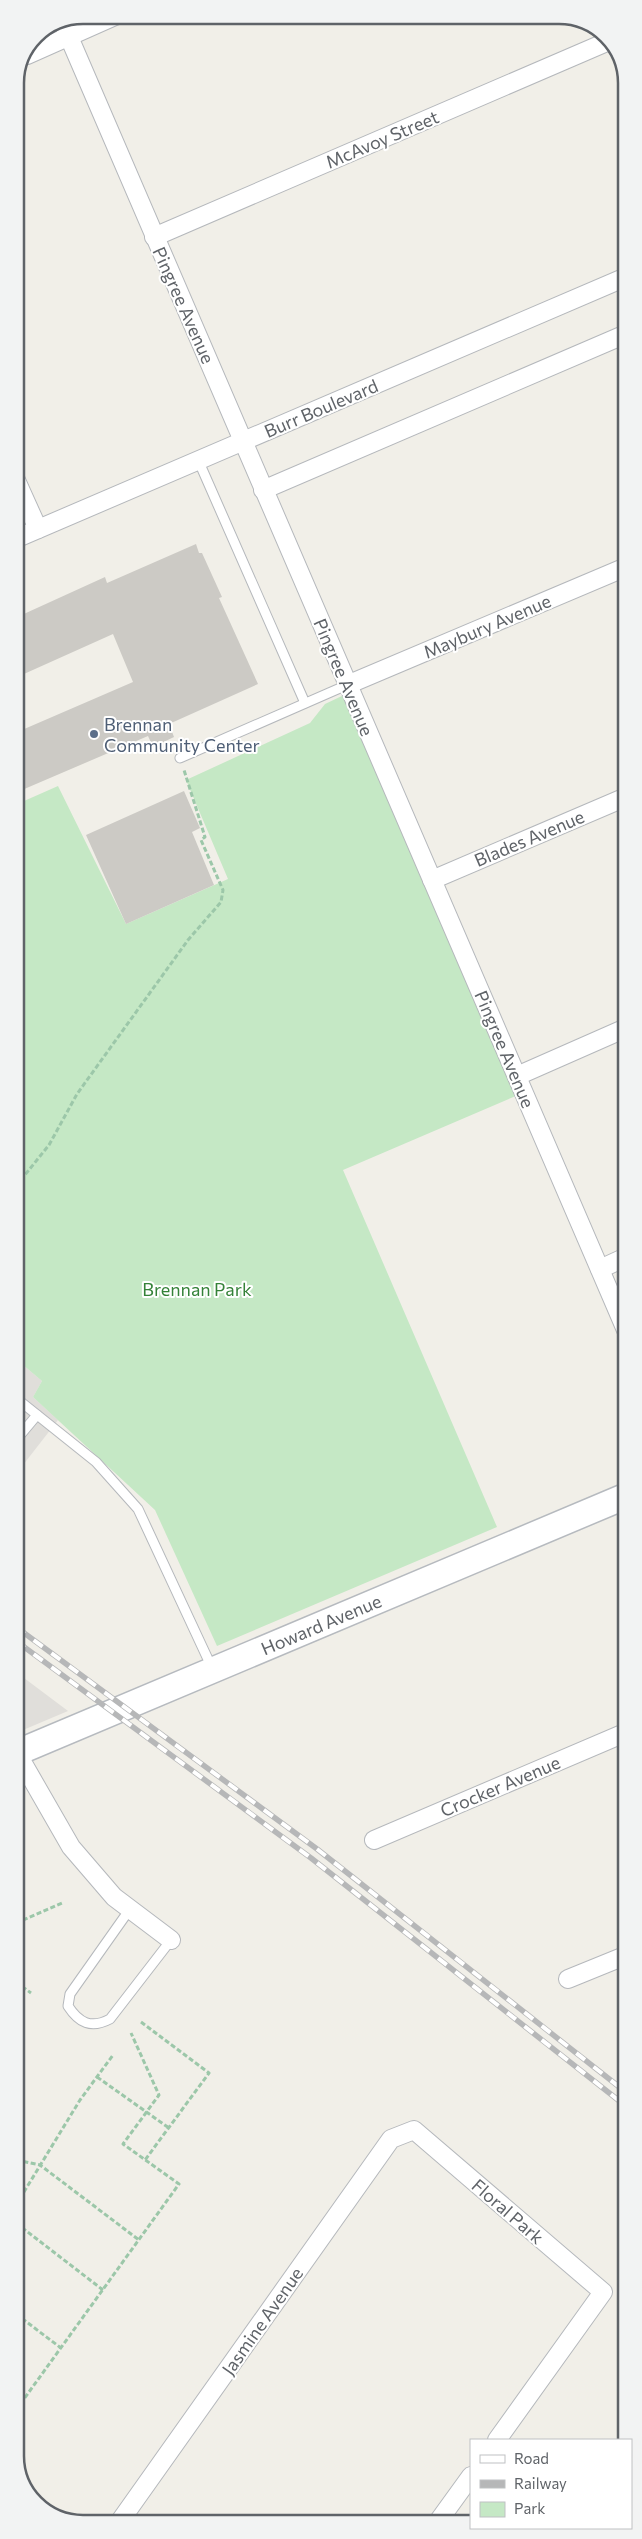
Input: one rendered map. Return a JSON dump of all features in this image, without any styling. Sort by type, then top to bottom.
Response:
[{"type":"street","points":[[34,51],[66,30],[86,24]]},
{"type":"street","name":"Pingree Avenue","points":[[66,30],[618,1311]]},
{"type":"street","name":"McAvoy Street","points":[[154,238],[603,44]]},
{"type":"street","name":"Burr Boulevard","points":[[24,535],[199,462],[618,280]]},
{"type":"street","points":[[263,490],[618,337]]},
{"type":"street","points":[[24,498],[38,529]]},
{"type":"street","name":"Maybury Avenue","points":[[347,685],[618,570]]},
{"type":"street","name":"Blades Avenue","points":[[432,880],[618,799]]},
{"type":"street","points":[[517,1076],[618,1032]]},
{"type":"street","points":[[600,1269],[618,1261]]},
{"type":"street","name":"Howard Avenue","points":[[24,1750],[618,1499]]},
{"type":"street","name":"Crocker Avenue","points":[[374,1840],[618,1736]]},
{"type":"street","points":[[24,1765],[71,1847],[114,1897],[171,1940]]},
{"type":"street","points":[[568,1979],[618,1959]]},
{"type":"street","name":"Floral Park","points":[[414,2130],[603,2292],[498,2439]]},
{"type":"street","name":"Jasmine Avenue","points":[[124,2515],[392,2139],[414,2130]]},
{"type":"street","points":[[443,2515],[470,2477]]},
{"type":"lane","points":[[199,462],[305,704]]},
{"type":"lane","points":[[180,758],[347,685]]},
{"type":"lane","points":[[24,1404],[96,1462],[138,1509],[213,1670]]},
{"type":"lane","points":[[24,1430],[37,1415]]},
{"type":"lane","points":[[130,1909],[70,1994],[68,2006],[74,2014],[87,2024],[100,2025],[110,2019],[171,1940]]},
{"type":"path","points":[[24,1176],[49,1145],[77,1094],[188,940],[221,902],[223,890],[201,840],[205,837],[180,758]]},
{"type":"path","points":[[24,1920],[62,1903]]},
{"type":"path","points":[[24,1988],[31,1993]]},
{"type":"path","points":[[141,2022],[209,2073],[145,2160]]},
{"type":"path","points":[[24,2399],[179,2184],[123,2144],[159,2095],[131,2033]]},
{"type":"path","points":[[24,2192],[80,2100],[113,2056]]},
{"type":"path","points":[[97,2077],[169,2128]]},
{"type":"path","points":[[24,2162],[40,2165],[139,2240]]},
{"type":"path","points":[[24,2228],[103,2290]]},
{"type":"path","points":[[24,2320],[61,2348]]},
{"type":"shaded area","points":[[24,1366],[42,1381],[33,1397],[58,1420],[24,1464]]},
{"type":"shaded area","points":[[24,1678],[68,1711],[24,1730]]},
{"type":"green space","name":"Brennan Park","points":[[344,695],[518,1095],[343,1170],[497,1527],[217,1646],[155,1510],[33,1397],[42,1381],[24,1366],[24,801],[58,786],[126,924],[228,879],[186,780],[310,723],[325,704]]},
{"type":"building","name":"Brennan Community Center","points":[[196,544],[222,597],[219,598],[258,684],[169,724],[174,737],[153,747],[148,736],[24,789],[24,729],[133,682],[113,634],[24,674],[24,614],[105,577],[107,583]]},
{"type":"building","points":[[184,791],[200,828],[192,832],[214,885],[126,924],[86,835]]},
{"type":"railway","points":[[24,1633],[317,1849],[618,2086]]},
{"type":"railway","points":[[24,1647],[311,1858],[618,2100]]},
{"type":"place","name":"Brennan Community Center","points":[[94,734]]}]
